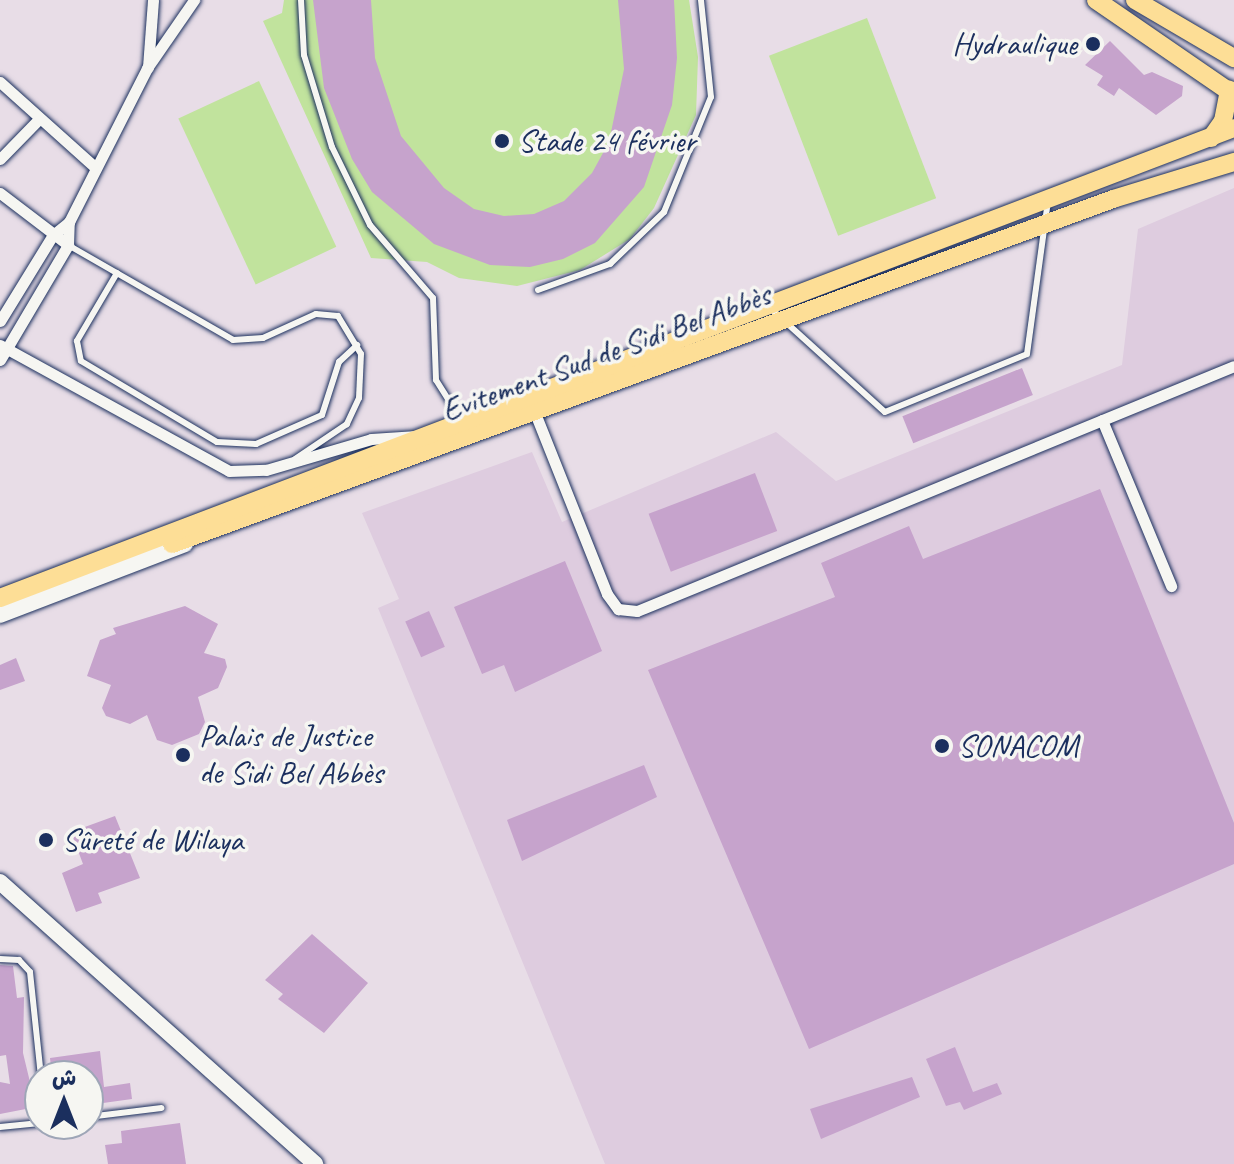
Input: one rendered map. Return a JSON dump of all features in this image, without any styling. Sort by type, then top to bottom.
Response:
[{"type":"main road","points":[[1096,0],[1231,93],[1227,111],[1211,138]]},
{"type":"main road","points":[[1135,0],[1234,58]]},
{"type":"main road","name":"Evitement Sud de Sidi Bel Abbès","points":[[776,314],[1234,128]]},
{"type":"main road","name":"Evitement Sud de Sidi Bel Abbès","points":[[0,606],[446,434],[776,314],[1234,162]]},
{"type":"main road","points":[[0,588],[204,526]]},
{"type":"main road","points":[[0,598],[204,526]]},
{"type":"main road","points":[[0,615],[204,526]]},
{"type":"main road","points":[[0,882],[315,1164]]},
{"type":"street","points":[[147,68],[153,0]]},
{"type":"street","points":[[194,0],[147,68],[69,222],[68,245],[2,351],[229,471],[292,462],[371,439],[446,434]]},
{"type":"street","points":[[0,82],[96,168]]},
{"type":"street","points":[[0,159],[39,119]]},
{"type":"street","points":[[0,193],[68,245]]},
{"type":"street","points":[[0,321],[53,235],[69,222]]},
{"type":"street","points":[[532,405],[607,594],[618,609],[637,611],[1234,366]]},
{"type":"street","points":[[1102,420],[1171,586]]},
{"type":"lane","points":[[301,0],[304,55],[332,147],[370,225],[433,298],[436,380],[446,434]]},
{"type":"lane","points":[[538,290],[610,264],[664,212],[711,97],[701,0]]},
{"type":"lane","points":[[776,314],[885,412],[1027,354],[1048,201]]},
{"type":"lane","points":[[68,245],[233,340],[256,340],[300,319],[331,314],[357,345],[362,379],[353,415],[292,462]]},
{"type":"lane","points":[[117,273],[77,341],[81,361],[217,442],[256,444],[322,415],[339,362],[357,345]]},
{"type":"lane","points":[[0,959],[19,960],[30,972],[39,1060]]},
{"type":"lane","points":[[104,1115],[161,1108]]},
{"type":"lane","points":[[0,1127],[24,1125]]},
{"type":"shaded area","points":[[1234,188],[1234,1164],[605,1164],[378,608],[399,599],[362,513],[532,452],[562,522],[776,432],[836,481],[1122,365],[1138,229]]},
{"type":"green space","name":"Stade 24 février","points":[[284,0],[689,0],[698,57],[696,115],[654,208],[630,239],[580,270],[517,286],[459,278],[427,262],[371,258],[263,21],[282,13]]},
{"type":"green space","points":[[867,18],[936,198],[838,236],[769,56]]},
{"type":"green space","points":[[259,81],[336,247],[256,284],[178,119]]},
{"type":"building","points":[[313,0],[371,0],[375,58],[401,136],[444,188],[474,209],[504,216],[534,214],[564,201],[592,173],[609,142],[624,69],[618,0],[674,0],[677,58],[672,105],[644,187],[595,243],[563,259],[530,267],[490,265],[434,244],[372,192],[352,159],[324,88]]},
{"type":"building","points":[[1110,41],[1144,75],[1152,72],[1183,86],[1182,96],[1156,115],[1119,88],[1114,96],[1097,85],[1103,76],[1085,65]]},
{"type":"building","points":[[1022,368],[1033,395],[913,443],[902,416]]},
{"type":"building","points":[[755,473],[777,531],[671,572],[649,514]]},
{"type":"building","name":"SONACOM","points":[[1100,489],[1234,823],[1234,864],[809,1049],[648,670],[835,597],[821,563],[909,526],[923,559]]},
{"type":"building","points":[[565,561],[602,651],[515,692],[504,665],[482,674],[454,607]]},
{"type":"building","points":[[185,606],[218,624],[204,653],[225,659],[227,667],[218,688],[198,697],[205,722],[199,734],[172,745],[157,740],[147,715],[130,724],[106,716],[102,708],[111,685],[87,676],[100,640],[116,634],[113,628]]},
{"type":"building","points":[[429,611],[445,647],[421,657],[405,622]]},
{"type":"building","points":[[16,658],[25,681],[0,690],[0,665]]},
{"type":"building","points":[[644,765],[657,797],[522,861],[507,820]]},
{"type":"building","points":[[115,816],[140,878],[98,893],[102,903],[76,912],[62,873],[83,864],[71,832]]},
{"type":"building","points":[[312,934],[368,983],[324,1033],[278,999],[283,994],[265,980]]},
{"type":"building","points":[[0,965],[13,966],[17,998],[24,997],[24,1109],[0,1114],[0,1082],[10,1084],[6,1055],[0,1056]]},
{"type":"building","points":[[955,1047],[973,1092],[997,1083],[1002,1094],[964,1110],[960,1102],[946,1106],[926,1059]]},
{"type":"building","points":[[100,1051],[101,1060],[50,1060]]},
{"type":"building","points":[[912,1077],[920,1097],[821,1139],[810,1109]]},
{"type":"building","points":[[130,1083],[132,1099],[104,1103],[104,1087]]},
{"type":"building","points":[[180,1123],[186,1164],[108,1164],[105,1145],[122,1143],[121,1131]]},
{"type":"place","name":"Hydraulique","points":[[1093,44]]},
{"type":"place","name":"Stade 24 février","points":[[502,141]]},
{"type":"place","name":"SONACOM","points":[[942,746]]},
{"type":"place","name":"Palais de Justice de Sidi Bel Abbès","points":[[183,755]]},
{"type":"place","name":"Sûreté de Wilaya","points":[[46,840]]}]
